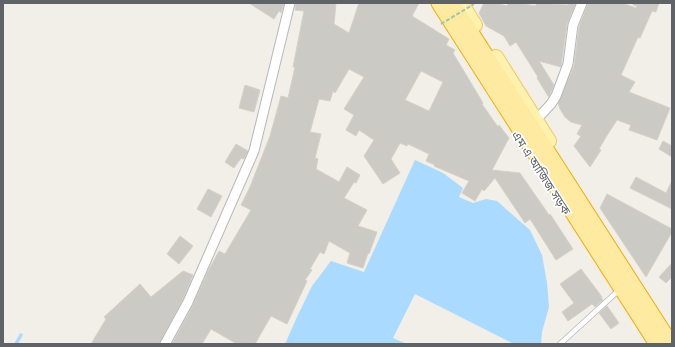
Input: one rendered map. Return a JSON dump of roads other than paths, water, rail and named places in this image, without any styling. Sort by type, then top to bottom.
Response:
[{"type":"highway","points":[[439,3],[658,344]]},
{"type":"highway","points":[[452,3],[672,344]]},
{"type":"main road","name":"এম এ আজিজ সড়ক","points":[[431,3],[650,344]]},
{"type":"main road","name":"এম এ আজিজ সড়ক","points":[[467,4],[536,120],[672,334]]},
{"type":"street","points":[[165,344],[188,302],[254,151],[290,3]]},
{"type":"street","points":[[536,120],[551,104],[556,96],[568,64],[573,25],[582,3]]},
{"type":"lane","points":[[560,344],[617,292]]},
{"type":"water","points":[[415,160],[443,173],[463,188],[459,197],[473,203],[486,199],[497,201],[530,230],[542,255],[547,283],[549,307],[542,332],[541,344],[514,344],[415,294],[393,338],[407,344],[285,344],[312,286],[331,261],[364,272]]},
{"type":"waterway","points":[[16,344],[21,335]]}]
